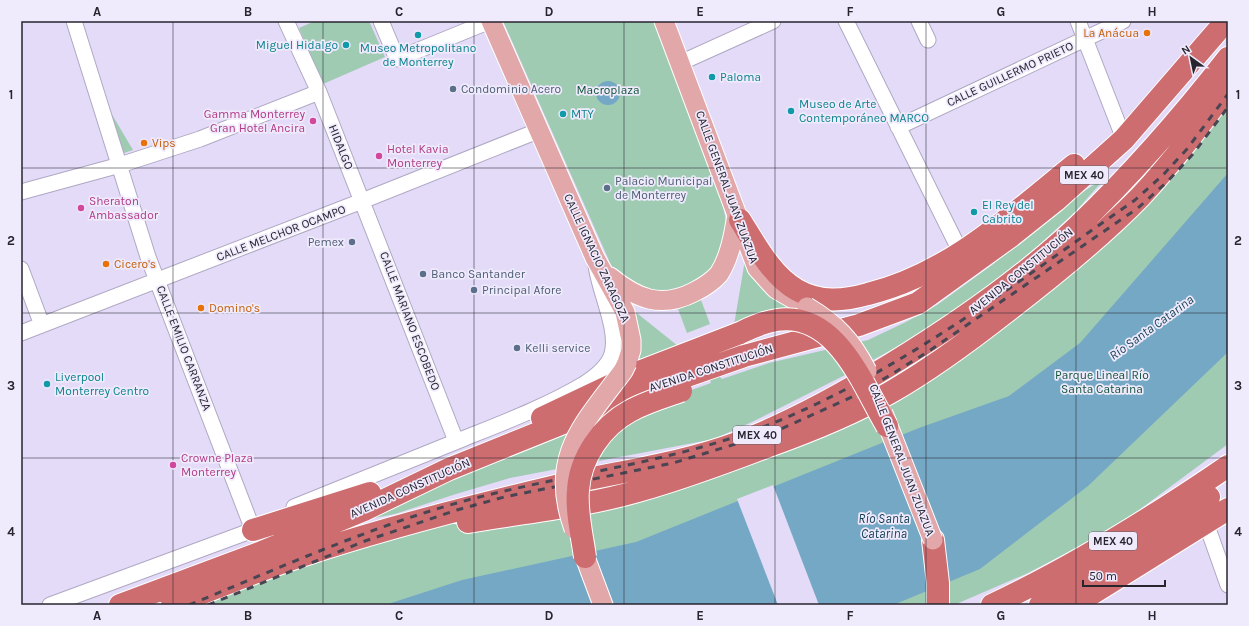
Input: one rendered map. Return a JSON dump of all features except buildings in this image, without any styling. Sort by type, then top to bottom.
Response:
[{"type":"highway","name":"AVENIDA CONSTITUCIÓN","points":[[120,605],[262,552],[364,510],[449,469],[635,394],[695,372],[758,352],[859,325],[918,303],[1011,236],[1055,201],[1159,99],[1226,21]]},
{"type":"highway","name":"AVENIDA CONSTITUCIÓN","points":[[172,605],[299,557],[397,528],[548,488],[700,455],[737,443],[774,428],[821,405],[916,349],[1000,291],[1038,261],[1076,228],[1165,133],[1228,58]]},
{"type":"highway","points":[[299,557],[455,524],[562,507],[635,492],[687,476],[808,432],[888,394],[915,378],[980,332],[1058,273],[1105,231],[1141,196],[1171,161],[1228,87]]},
{"type":"highway","points":[[739,217],[766,260],[784,280],[796,289],[819,299],[850,299],[910,281],[961,253],[1122,134]]},
{"type":"highway","points":[[585,557],[578,509],[578,490],[582,467],[592,448],[610,425],[622,416],[647,403],[766,362],[859,336],[882,326],[918,303]]},
{"type":"highway","points":[[253,530],[449,469],[549,414],[586,396],[640,372],[766,322],[791,319],[803,322],[821,330],[841,348],[850,361],[887,426]]},
{"type":"highway","name":"MEX 40","points":[[992,605],[1034,585],[1091,554],[1180,499],[1228,466]]},
{"type":"highway","points":[[1040,605],[1183,516],[1228,483]]},
{"type":"highway","name":"MEX 40","points":[[1074,605],[1228,509]]},
{"type":"highway","points":[[1102,605],[1181,555],[1192,544],[1205,524]]},
{"type":"highway","points":[[933,540],[938,583],[938,605]]},
{"type":"main road","name":"CALLE IGNACIO ZARAGOZA","points":[[490,21],[599,265],[621,304],[630,329],[631,350],[627,363],[623,372],[586,418],[572,447],[568,460],[565,485],[568,509],[603,605]]},
{"type":"main road","name":"CALLE GENERAL JUAN ZUAZUA","points":[[664,21],[757,268],[765,279],[776,289],[826,318],[848,338],[870,376],[887,426],[933,540]]},
{"type":"main road","points":[[599,265],[627,291],[648,299],[664,301],[686,296],[704,287],[719,273],[730,248],[739,217]]},
{"type":"street","name":"CALLE EMILIO CARRANZA","points":[[74,21],[148,257],[253,530]]},
{"type":"street","points":[[21,192],[120,165],[200,139],[319,92],[286,21]]},
{"type":"street","points":[[381,21],[397,59],[490,21]]},
{"type":"street","points":[[680,63],[773,21]]},
{"type":"street","points":[[846,21],[961,253]]},
{"type":"street","points":[[919,21],[928,40]]},
{"type":"street","points":[[1078,21],[1122,134]]},
{"type":"street","name":"CALLE GUILLERMO PRIETO","points":[[898,127],[1123,21]]},
{"type":"street","name":"HIDALGO","points":[[319,92],[362,201]]},
{"type":"street","name":"CALLE MELCHOR OCAMPO","points":[[21,333],[158,281],[540,130]]},
{"type":"street","name":"CALLE MARIANO ESCOBEDO","points":[[362,201],[456,441]]},
{"type":"street","points":[[50,605],[253,530],[284,511],[545,404],[583,384],[608,364],[612,354],[614,342],[613,332],[600,288],[599,265]]},
{"type":"street","points":[[21,269],[42,325]]},
{"type":"street","points":[[1205,524],[1228,585]]},
{"type":"street","name":"CALLE GENERAL JUAN ZUAZUA","points":[[933,540],[946,576],[949,605]]},
{"type":"green space","points":[[315,21],[369,21],[385,57],[323,84],[299,28]]},
{"type":"green space","name":"Macroplaza","points":[[503,21],[655,21],[724,209],[726,224],[723,244],[714,264],[700,280],[691,286],[681,289],[660,291],[651,290],[634,284],[611,265]]},
{"type":"green space","name":"Parque Lineal Río Santa Catarina","points":[[1228,82],[1228,444],[1116,527],[1028,573],[954,605],[203,605],[334,553],[382,542],[410,532],[580,486],[864,396],[899,374],[1010,294]]},
{"type":"green space","points":[[104,101],[133,150],[121,154]]},
{"type":"green space","points":[[1107,176],[1076,211],[1038,246],[994,282],[929,329],[853,371],[752,422],[714,439],[510,478],[395,514],[343,524],[564,427],[686,392],[711,383],[698,342],[716,355],[713,370],[722,379],[769,363],[868,340],[937,305],[992,265],[1071,200]]},
{"type":"green space","points":[[746,254],[805,311],[734,325]]},
{"type":"green space","points":[[701,300],[710,324],[687,333],[678,309]]},
{"type":"green space","points":[[628,306],[678,346],[633,363]]},
{"type":"water","points":[[608,81],[616,85],[620,93],[616,101],[608,105],[600,101],[596,93],[600,85]]},
{"type":"water","name":"Río Santa Catarina","points":[[1228,173],[1228,352],[1088,486],[980,569],[893,605],[385,605],[462,580],[636,542],[919,428],[1009,396],[1080,343]]},
{"type":"pier","points":[[773,485],[819,605],[778,605],[737,499]]},
{"type":"railway","points":[[189,605],[355,537],[423,513],[496,493],[615,468],[694,449],[733,438],[771,424],[820,402],[868,378],[914,351],[1003,292],[1135,200],[1163,175],[1187,149],[1228,94]]},
{"type":"railway","points":[[208,605],[365,541],[457,510],[504,497],[673,463],[772,433],[854,396],[929,351],[1138,208],[1168,181],[1193,154],[1228,107]]},
{"type":"place","name":"La Anácua","points":[[1147,33]]},
{"type":"place","name":"Museo Metropolitano de Monterrey","points":[[418,35]]},
{"type":"place","name":"Miguel Hidalgo","points":[[346,45]]},
{"type":"place","name":"Paloma","points":[[712,77]]},
{"type":"place","name":"Condominio Acero","points":[[453,89]]},
{"type":"place","name":"Museo de Arte Contemporáneo MARCO","points":[[791,111]]},
{"type":"place","name":"MTY","points":[[563,114]]},
{"type":"place","name":"Gamma Monterrey Gran Hotel Ancira","points":[[313,121]]},
{"type":"place","name":"Vips","points":[[144,143]]},
{"type":"place","name":"Hotel Kavia Monterrey","points":[[379,156]]},
{"type":"place","name":"Palacio Municipal de Monterrey","points":[[607,188]]},
{"type":"place","name":"Sheraton Ambassador","points":[[81,208]]},
{"type":"place","name":"El Rey del Cabrito","points":[[974,212]]},
{"type":"place","name":"Pemex","points":[[352,242]]},
{"type":"place","name":"Cicero's","points":[[106,264]]},
{"type":"place","name":"Banco Santander","points":[[423,274]]},
{"type":"place","name":"Principal Afore","points":[[474,290]]},
{"type":"place","name":"Domino's","points":[[201,308]]},
{"type":"place","name":"Kelli service","points":[[517,348]]},
{"type":"place","name":"Liverpool Monterrey Centro","points":[[47,384]]},
{"type":"place","name":"Crowne Plaza Monterrey","points":[[173,465]]}]
